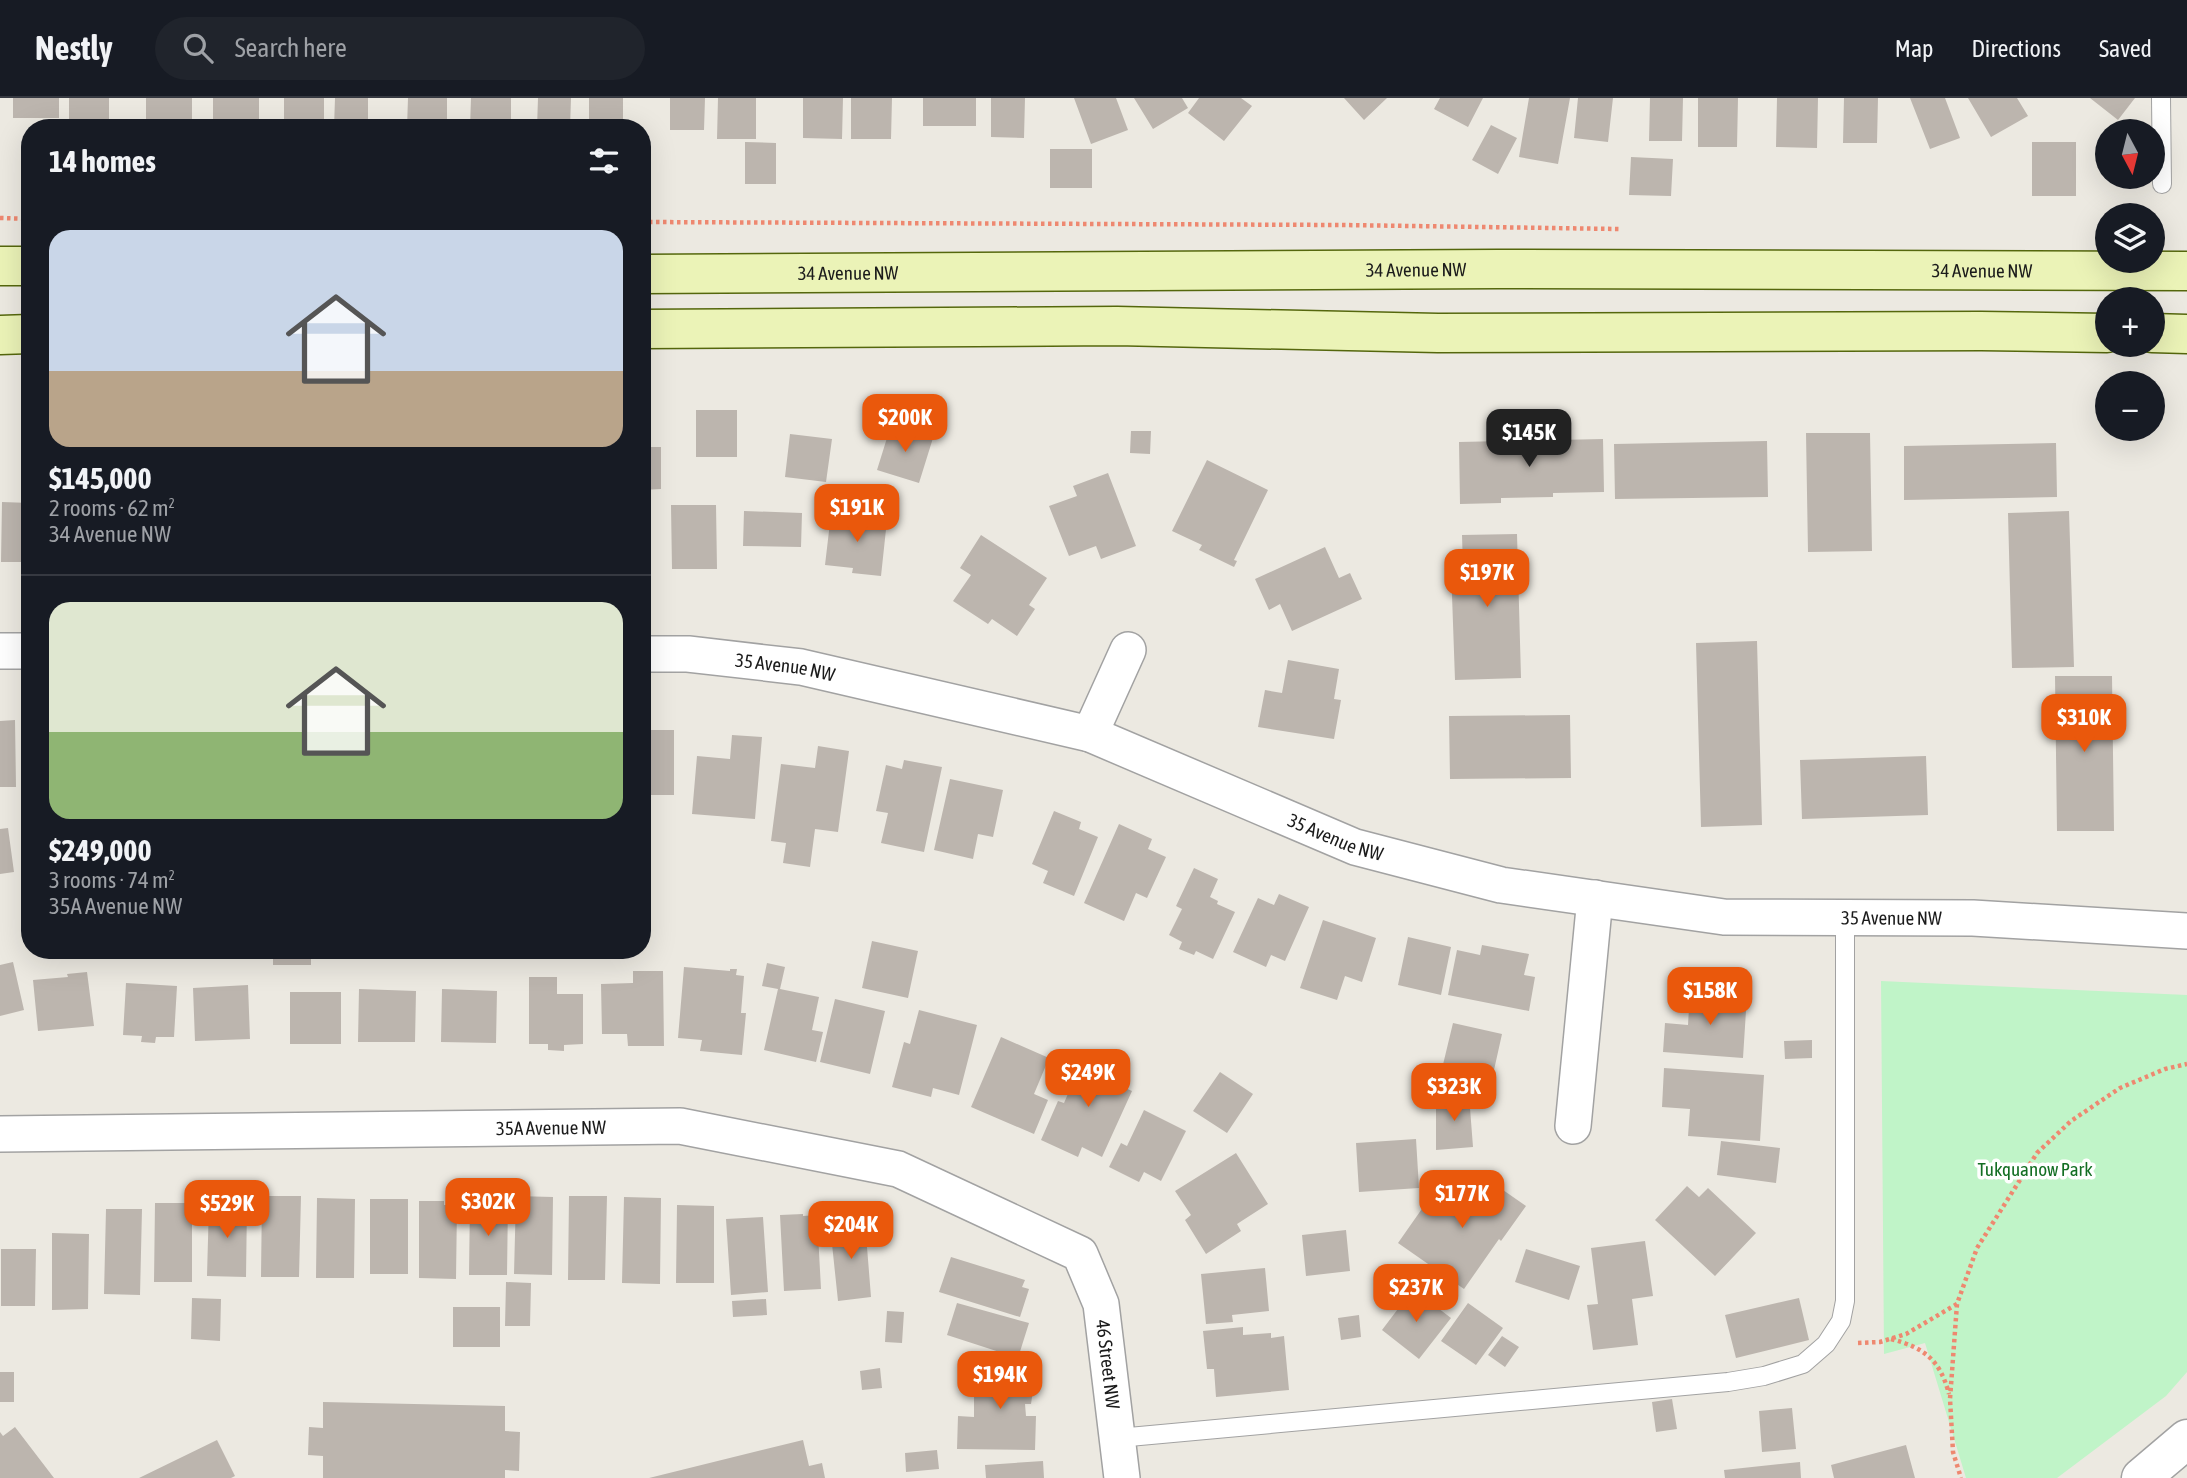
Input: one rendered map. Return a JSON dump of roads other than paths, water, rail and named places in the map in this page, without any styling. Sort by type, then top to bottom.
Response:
[{"type":"main road","points":[[0,266],[21,266]]},
{"type":"main road","name":"34 Avenue NW","points":[[651,274],[1497,269],[2187,271]]},
{"type":"main road","points":[[651,329],[1117,326],[1438,333],[2095,333]]},
{"type":"main road","points":[[2165,333],[2187,334]]},
{"type":"main road","points":[[0,335],[21,334]]},
{"type":"street","points":[[1090,734],[1128,650]]},
{"type":"street","points":[[0,651],[21,651]]},
{"type":"street","name":"35 Avenue NW","points":[[651,654],[688,654],[801,667],[1090,734],[1355,847],[1501,884],[1724,917],[1973,918],[2187,931]]},
{"type":"street","points":[[1573,1126],[1595,898]]},
{"type":"street","name":"35A Avenue NW","points":[[0,1134],[680,1126],[898,1168],[1080,1254]]},
{"type":"street","name":"46 Street NW","points":[[1080,1254],[1101,1304],[1122,1478]]},
{"type":"street","points":[[2141,1478],[2187,1439]]},
{"type":"lane","points":[[2161,98],[2161,119]]},
{"type":"lane","points":[[1118,1438],[1728,1382],[1764,1376],[1803,1364],[1826,1344],[1841,1321],[1845,1301],[1845,919]]},
{"type":"park label","name":"Tukquanow Park","points":[[2035,1169]]}]
